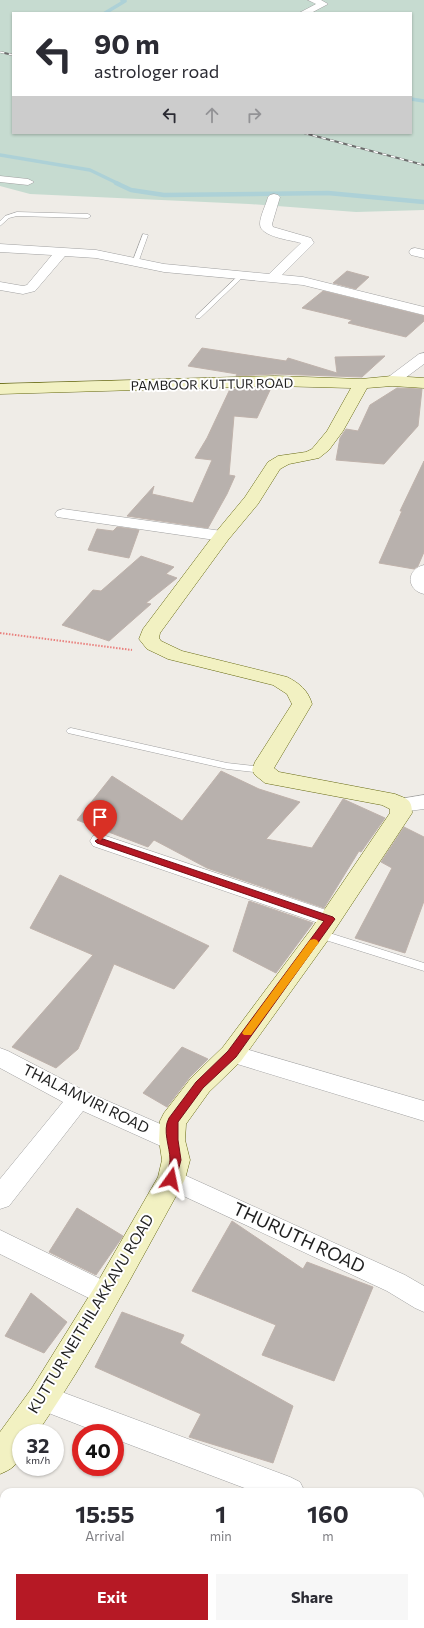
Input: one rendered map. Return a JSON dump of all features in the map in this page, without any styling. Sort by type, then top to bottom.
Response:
[{"type":"street","points":[[305,12],[324,4],[312,0]]},
{"type":"street","points":[[0,179],[28,182]]},
{"type":"street","points":[[273,277],[308,243],[307,241],[276,233],[267,229],[266,224],[274,197]]},
{"type":"street","points":[[0,248],[96,254],[164,268],[303,281],[424,310]]},
{"type":"street","points":[[0,286],[23,290],[31,288],[62,251]]},
{"type":"street","points":[[392,381],[424,357]]},
{"type":"street","name":"PAMBOOR KUTTUR ROAD","points":[[0,389],[275,381],[361,384],[392,381],[424,383]]},
{"type":"street","points":[[361,384],[329,439],[318,453],[278,461],[252,500],[222,536],[150,633],[149,639],[154,645],[175,655],[280,681],[293,687],[300,696],[302,704],[266,762],[263,770],[273,778],[387,799],[401,804],[424,802]]},
{"type":"street","points":[[63,514],[222,536]]},
{"type":"street","points":[[424,570],[418,578],[418,582],[424,589]]},
{"type":"street","name":"KUTTUR NEITHILAKKAVU ROAD","points":[[0,1459],[43,1398],[106,1294],[171,1179],[176,1160],[172,1140],[173,1121],[200,1085],[232,1054],[325,926],[402,813],[401,804]]},
{"type":"street","points":[[100,841],[325,926]]},
{"type":"street","points":[[232,1054],[424,1111]]},
{"type":"street","name":"THALAMVIRI ROAD","points":[[0,1057],[79,1099],[172,1140]]},
{"type":"street","points":[[0,1198],[79,1099]]},
{"type":"street","name":"THURUTH ROAD","points":[[171,1179],[396,1283],[424,1300]]},
{"type":"street","points":[[0,1241],[106,1294]]},
{"type":"street","points":[[43,1398],[282,1488]]},
{"type":"lane","points":[[0,224],[7,217],[17,214],[88,216]]},
{"type":"lane","points":[[135,262],[145,235]]},
{"type":"lane","points":[[198,317],[242,275]]},
{"type":"lane","points":[[71,731],[227,766],[263,770]]},
{"type":"lane","points":[[325,926],[424,967]]},
{"type":"path","points":[[0,633],[125,650],[134,650],[154,645]]},
{"type":"green space","points":[[0,0],[424,0],[424,210],[356,212],[249,204],[30,194],[0,186]]},
{"type":"building","points":[[347,271],[369,277],[356,289],[333,283]]},
{"type":"building","points":[[323,291],[424,316],[424,321],[406,337],[348,323],[352,320],[302,308]]},
{"type":"building","points":[[202,348],[286,361],[288,358],[337,373],[335,357],[385,356],[362,377],[275,374],[236,376],[237,374],[188,366]]},
{"type":"building","points":[[271,388],[257,418],[234,416],[229,475],[235,476],[208,528],[127,516],[154,486],[152,494],[193,503],[212,460],[195,458],[207,438],[230,389]]},
{"type":"building","points":[[397,388],[422,389],[418,426],[384,464],[336,460],[340,438],[346,429],[358,431],[370,405]]},
{"type":"building","points":[[424,461],[424,552],[418,566],[414,569],[379,563],[402,511],[400,511]]},
{"type":"building","points":[[117,527],[139,530],[129,558],[88,550],[97,529],[113,531]]},
{"type":"building","points":[[141,556],[174,567],[166,574],[177,578],[146,603],[151,604],[109,641],[62,625],[93,590],[101,591]]},
{"type":"building","points":[[221,771],[259,789],[300,802],[266,839],[312,848],[343,799],[385,818],[361,852],[359,851],[324,908],[207,868],[154,840],[148,847],[77,820],[112,776],[182,821]]},
{"type":"building","points":[[404,827],[424,837],[424,901],[405,953],[355,938],[392,868],[381,862]]},
{"type":"building","points":[[60,875],[209,946],[174,989],[114,964],[78,1049],[56,1068],[12,1047],[93,955],[30,928]]},
{"type":"building","points":[[249,901],[313,923],[276,973],[233,951]]},
{"type":"building","points":[[182,1047],[208,1059],[190,1077],[167,1107],[143,1093]]},
{"type":"building","points":[[77,1208],[123,1236],[96,1275],[49,1252]]},
{"type":"building","points":[[232,1221],[303,1269],[307,1262],[373,1287],[334,1381],[262,1355],[276,1325],[192,1291]]},
{"type":"building","points":[[31,1293],[67,1322],[44,1353],[5,1336]]},
{"type":"building","points":[[122,1312],[184,1335],[180,1343],[293,1406],[273,1463],[189,1437],[201,1414],[95,1367]]},
{"type":"waterway","points":[[107,12],[125,1],[122,0]]},
{"type":"waterway","points":[[412,99],[424,101]]},
{"type":"waterway","points":[[0,155],[90,170],[119,184]]},
{"type":"waterway","points":[[116,183],[131,190],[164,195],[328,193],[424,202]]},
{"type":"railway","points":[[0,52],[12,55]]},
{"type":"railway","points":[[308,134],[424,165]]},
{"type":"slow traffic","points":[[248,1033],[314,943]]},
{"type":"route","points":[[100,841],[330,919],[232,1054],[200,1085],[173,1121],[172,1140],[176,1160],[171,1179]]}]
